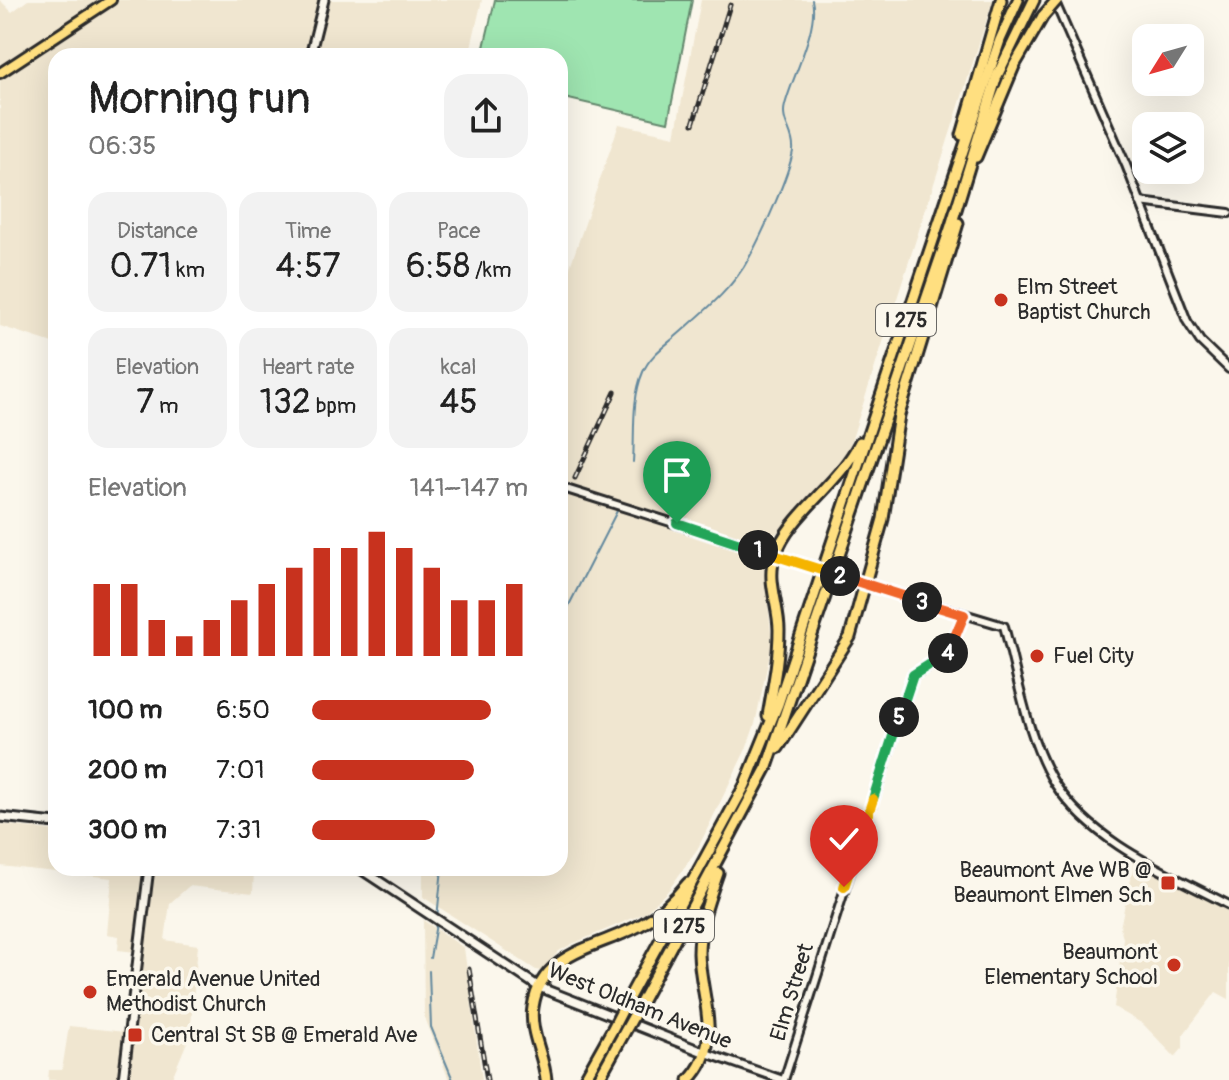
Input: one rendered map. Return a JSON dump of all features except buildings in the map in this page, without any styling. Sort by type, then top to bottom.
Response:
[{"type":"highway","points":[[949,195],[970,102],[1001,0]]},
{"type":"highway","points":[[949,195],[1000,40],[1018,0]]},
{"type":"highway","points":[[960,198],[1014,66],[1056,0]]},
{"type":"highway","points":[[960,198],[997,76],[1032,2]]},
{"type":"highway","name":"I 275","points":[[584,1080],[705,861],[765,735],[949,195]]},
{"type":"highway","name":"I 275","points":[[598,1080],[767,767],[953,230],[960,198]]},
{"type":"highway","points":[[767,767],[840,655],[867,585],[883,519],[899,415],[953,230]]},
{"type":"highway","points":[[765,735],[778,659],[779,625],[772,577],[775,555],[791,529],[841,476],[874,415]]},
{"type":"highway","points":[[689,1080],[706,1053],[709,1029],[699,951],[707,902],[728,844]]},
{"type":"highway","points":[[546,1080],[533,1017],[539,987],[559,963],[575,951],[640,926],[657,914],[705,861]]},
{"type":"main road","points":[[0,73],[111,0]]},
{"type":"main road","points":[[312,48],[324,0]]},
{"type":"main road","points":[[0,817],[48,822]]},
{"type":"main road","points":[[123,1080],[148,876]]},
{"type":"main road","name":"West Oldham Avenue","points":[[372,876],[539,987],[706,1053]]},
{"type":"street","points":[[1056,0],[1193,332],[1229,369]]},
{"type":"street","points":[[1140,202],[1229,213]]},
{"type":"street","points":[[568,490],[1004,626],[1045,764],[1065,797],[1111,841],[1229,905]]},
{"type":"street","name":"Elm Street","points":[[783,1080],[913,675],[946,656],[964,615]]},
{"type":"street","name":"West Oldham Avenue","points":[[706,1053],[783,1080]]},
{"type":"shaded area","points":[[0,0],[12,12],[28,0],[482,0],[471,48],[48,48],[48,341],[0,326]]},
{"type":"shaded area","points":[[701,0],[993,0],[847,454],[827,481],[769,541],[765,572],[772,643],[755,724],[747,747],[698,848],[668,891],[645,913],[559,951],[541,971],[423,897],[423,876],[568,876],[568,273],[619,124],[675,136]]},
{"type":"shaded area","points":[[0,824],[48,830],[48,871],[0,866]]},
{"type":"shaded area","name":"Beaumont Elementary School","points":[[1134,860],[1229,910],[1229,999],[1216,992],[1183,1035],[1183,1048],[1175,1057],[1143,1024],[1114,1007],[1123,938],[1120,928]]},
{"type":"shaded area","points":[[93,876],[254,876],[253,893],[189,886],[170,903],[165,940],[198,945],[190,1035],[171,1080],[48,1080],[49,1070],[62,1070],[69,1026],[134,1033],[144,953],[118,950],[119,936],[107,934],[112,878]]},
{"type":"shaded area","points":[[423,920],[464,948],[482,1080],[449,1080],[424,1015]]},
{"type":"green space","points":[[495,0],[692,0],[668,122],[568,99],[568,48],[484,48]]},
{"type":"waterway","points":[[633,462],[635,405],[646,366],[706,310],[742,270],[781,189],[793,151],[784,111],[812,24],[812,0]]},
{"type":"waterway","points":[[568,607],[617,511]]},
{"type":"waterway","points":[[437,918],[441,876]]},
{"type":"waterway","points":[[430,958],[436,924]]},
{"type":"waterway","points":[[429,971],[431,1027],[453,1080]]},
{"type":"railway","points":[[693,124],[730,5]]},
{"type":"railway","points":[[575,478],[615,392]]},
{"type":"railway","points":[[469,969],[487,1080]]},
{"type":"place","name":"Elm Street Baptist Church","points":[[1001,300]]},
{"type":"place","name":"Fuel City","points":[[1037,656]]},
{"type":"place","name":"Beaumont Ave WB @ Beaumont Elmen Sch","points":[[1168,883]]},
{"type":"place","name":"Beaumont Elementary School","points":[[1174,965]]},
{"type":"place","name":"Emerald Avenue United Methodist Church","points":[[90,992]]},
{"type":"place","name":"Central St SB @ Emerald Ave","points":[[135,1035]]},
{"type":"route","points":[[677,523],[964,615],[946,656],[913,675],[844,887]]}]
